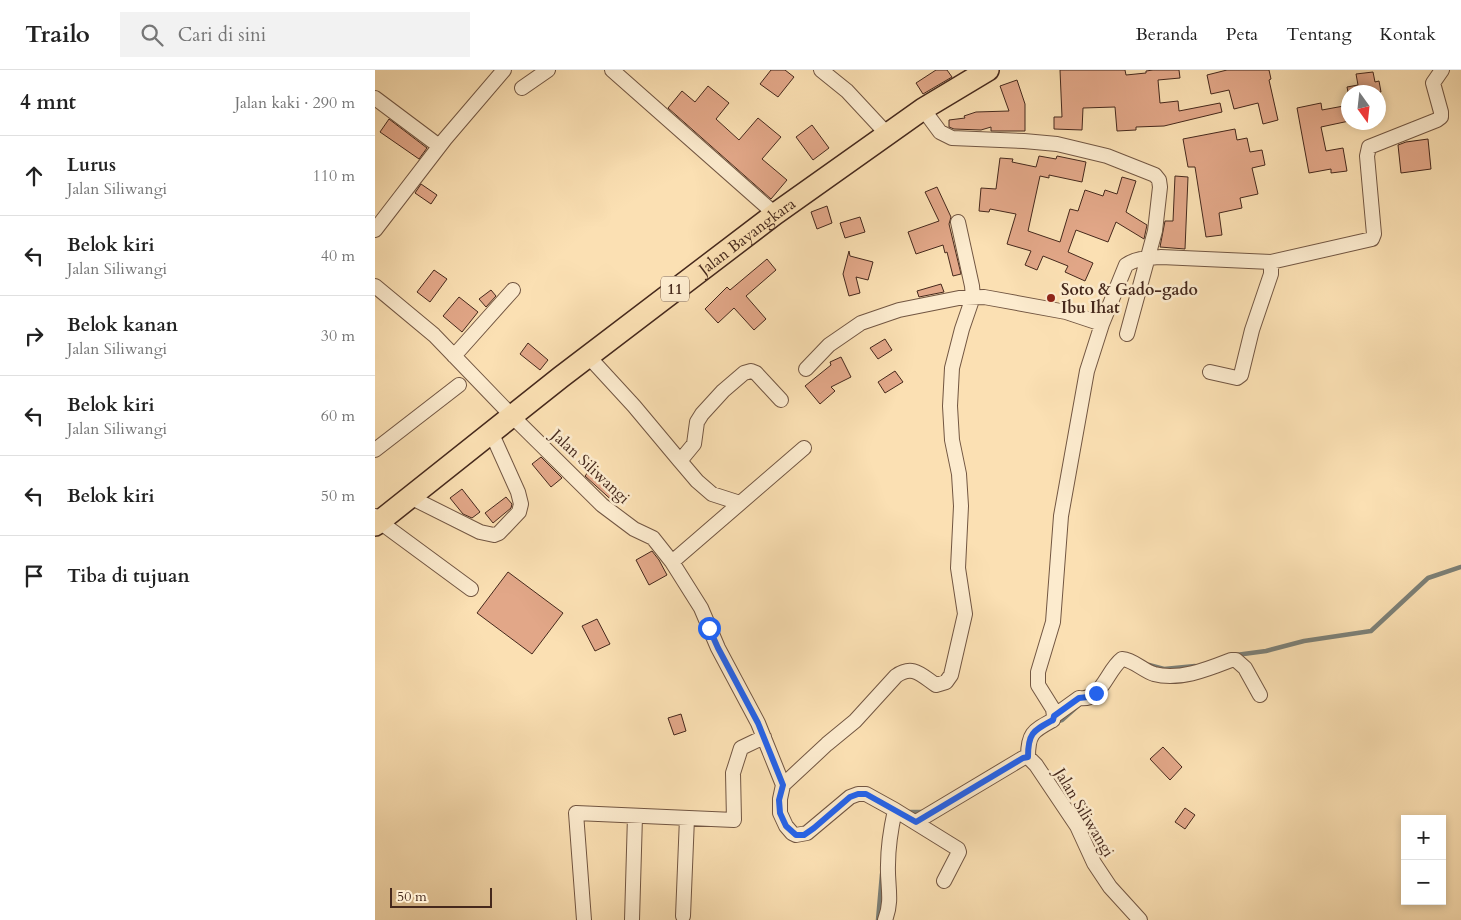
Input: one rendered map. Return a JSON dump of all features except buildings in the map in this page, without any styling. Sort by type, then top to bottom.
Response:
[{"type":"highway","name":"Jalan Bayangkara","points":[[377,521],[588,356],[775,214],[923,109],[988,70]]},
{"type":"street","points":[[375,230],[439,146],[505,70]]},
{"type":"street","points":[[522,88],[548,70]]},
{"type":"street","points":[[612,70],[775,214]]},
{"type":"street","points":[[821,70],[847,91],[887,134]]},
{"type":"street","points":[[1054,716],[1053,709],[1038,685],[1037,676],[1053,622],[1061,516],[1087,371],[1102,324],[1126,265],[1148,258],[1271,262],[1372,239],[1374,234],[1367,156],[1369,147],[1441,117],[1433,84],[1435,78],[1442,70]]},
{"type":"street","points":[[375,98],[439,146]]},
{"type":"street","points":[[923,109],[940,132],[952,138],[1057,144],[1107,156],[1155,175],[1159,180],[1160,187],[1155,232],[1127,334]]},
{"type":"street","points":[[783,785],[855,721],[895,676],[903,671],[914,671],[936,685],[946,682],[951,674],[965,614],[958,568],[961,506],[959,474],[952,440],[950,406],[952,368],[973,297],[973,286],[958,222]]},
{"type":"street","points":[[1210,372],[1237,378],[1241,376],[1252,330],[1271,274],[1271,262]]},
{"type":"street","name":"Jalan Siliwangi","points":[[375,286],[435,335],[512,416],[602,505],[634,528],[653,538],[672,562],[701,608],[718,648],[758,723],[783,785],[779,800],[780,813],[786,826],[796,835],[807,833],[850,797],[866,794],[916,822],[958,849],[959,852],[944,881]]},
{"type":"street","points":[[454,356],[513,290]]},
{"type":"street","points":[[807,369],[829,345],[861,323],[899,310],[951,299],[983,297],[1065,312],[1102,324]]},
{"type":"street","points":[[588,356],[634,406],[697,481],[712,494],[740,503]]},
{"type":"street","points":[[680,461],[694,444],[697,422],[702,414],[723,391],[744,373],[751,371],[756,373],[781,400]]},
{"type":"street","points":[[375,450],[459,384]]},
{"type":"street","points":[[410,497],[480,532],[494,535],[499,533],[519,512],[521,504],[518,492],[491,432]]},
{"type":"street","points":[[672,562],[804,448]]},
{"type":"street","points":[[377,521],[471,589]]},
{"type":"street","points":[[916,822],[1023,758],[1030,758],[1028,743],[1033,733],[1053,720],[1054,716],[1079,698],[1088,697],[1119,660],[1123,658],[1153,674],[1165,675],[1197,672],[1236,660],[1245,668],[1260,695]]},
{"type":"street","points":[[584,920],[576,813],[734,820],[733,773],[741,748],[764,737]]},
{"type":"street","name":"Jalan Siliwangi","points":[[1030,758],[1077,826],[1094,863],[1110,886],[1139,920]]},
{"type":"street","points":[[885,920],[889,909],[887,866],[895,810]]},
{"type":"street","points":[[632,920],[635,816]]},
{"type":"street","points":[[683,916],[687,818]]},
{"type":"waterway","points":[[1236,655],[1266,651],[1304,641],[1371,631],[1428,578],[1461,567]]},
{"type":"waterway","points":[[1149,665],[1164,669],[1195,666]]},
{"type":"waterway","points":[[1055,722],[1062,720],[1081,703]]},
{"type":"waterway","points":[[907,812],[924,812]]},
{"type":"waterway","points":[[878,920],[882,874]]},
{"type":"place","name":"Soto & Gado-gado Ibu Ihat","points":[[1051,298]]},
{"type":"route","points":[[709,628],[758,723],[783,785],[779,800],[780,813],[786,826],[796,835],[804,835],[850,797],[858,794],[866,794],[916,822],[960,794],[1023,758],[1028,757],[1029,739],[1035,730],[1053,720],[1054,716],[1080,697],[1093,696],[1096,693]]}]
